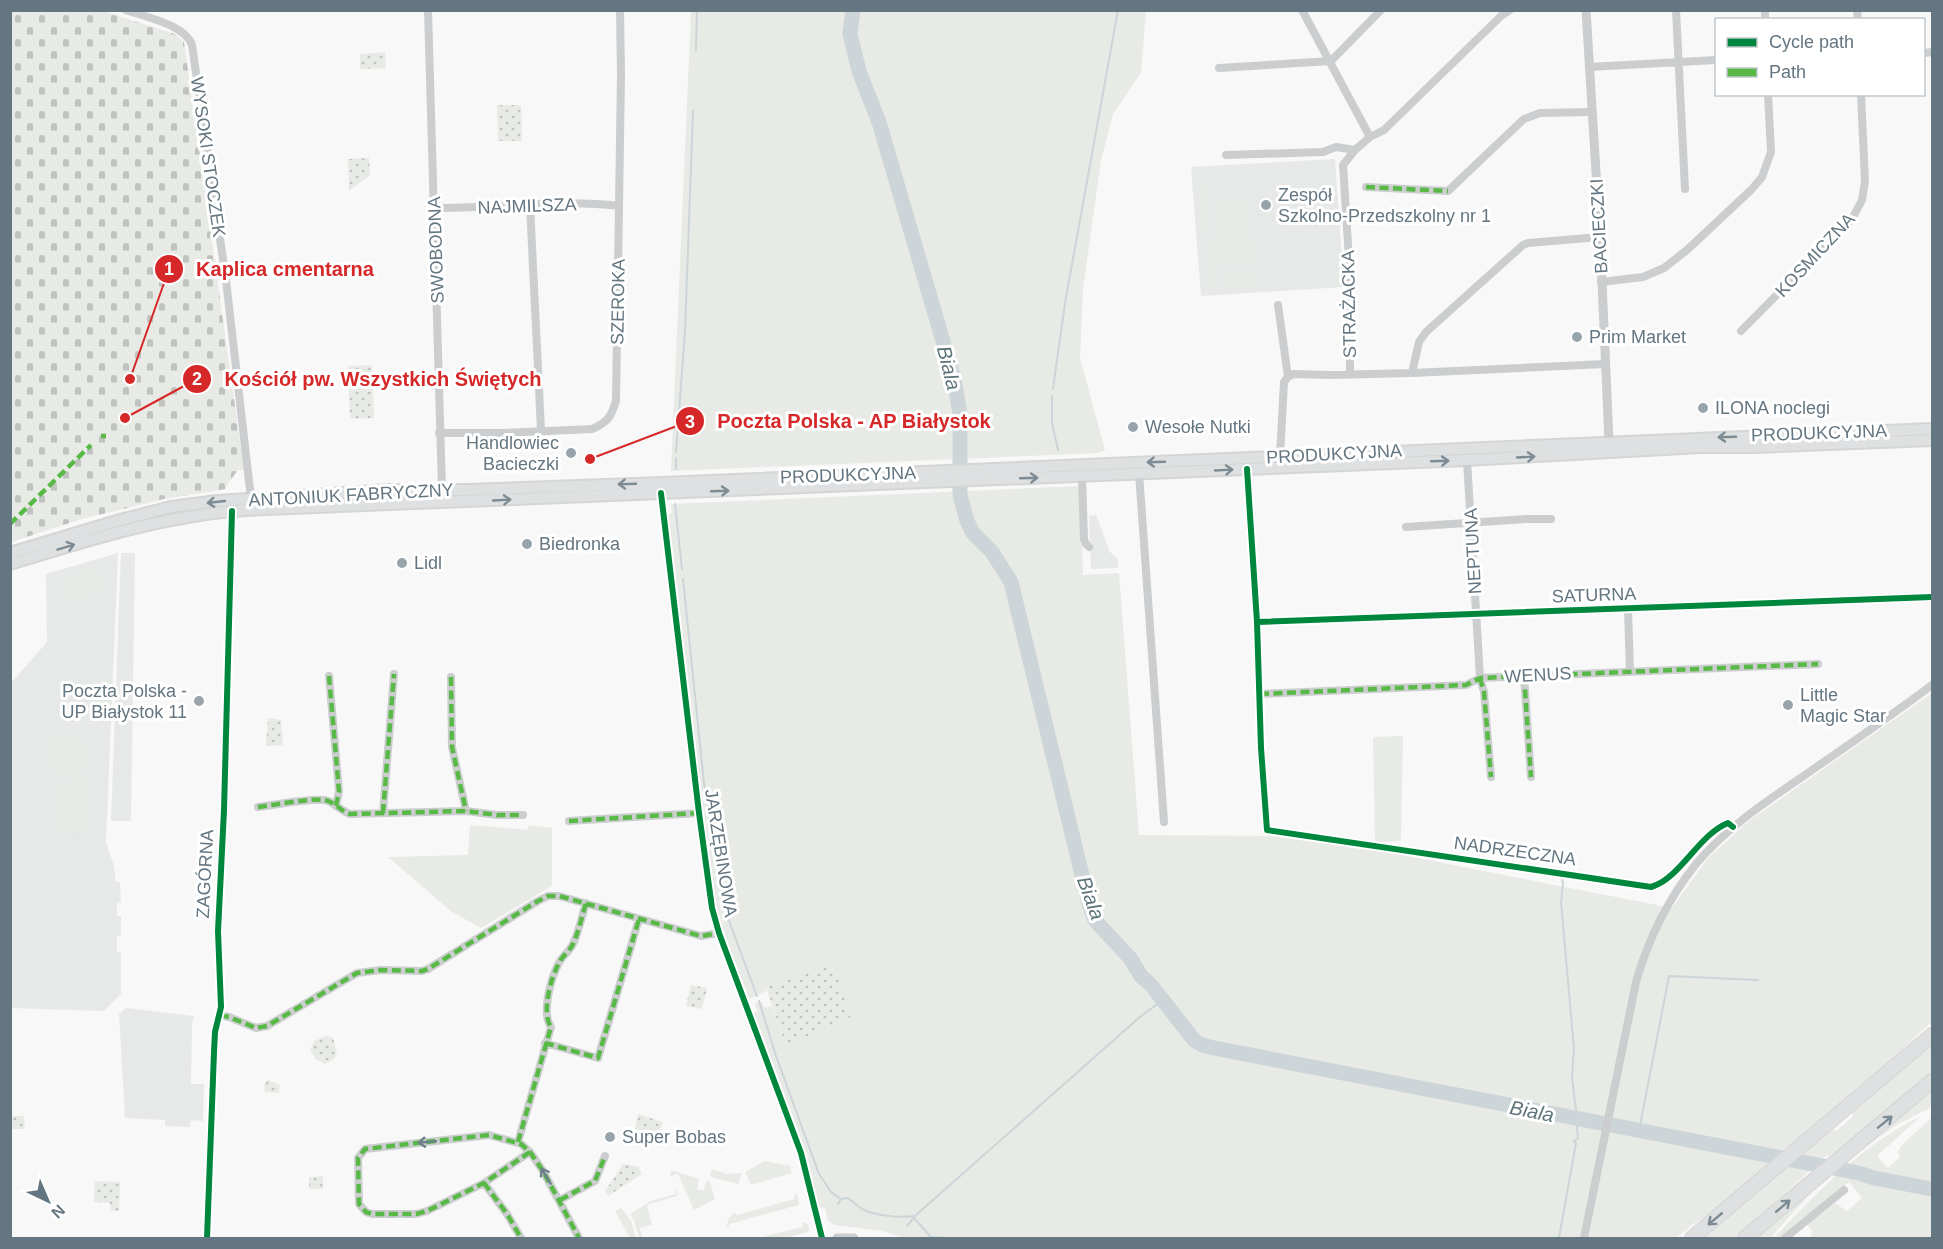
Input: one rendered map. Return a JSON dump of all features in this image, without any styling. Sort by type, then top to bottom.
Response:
[{"type":"highway","points":[[1692,1239],[1932,1035]]},
{"type":"highway","points":[[1745,1239],[1932,1081]]},
{"type":"main road","name":"PRODUKCYJNA","points":[[662,488],[970,475],[1280,456],[1932,429]]},
{"type":"main road","points":[[1609,441],[1610,453]]},
{"type":"main road","name":"PRODUKCYJNA","points":[[970,475],[1139,473],[1467,460],[1701,447],[1932,441]]},
{"type":"main road","points":[[1466,448],[1467,460]]},
{"type":"main road","name":"ANTONIUK FABRYCZNY","points":[[10,553],[73,533],[171,507],[217,501],[390,490],[662,488]]},
{"type":"main road","name":"ANTONIUK FABRYCZNY","points":[[10,564],[120,530],[175,518],[232,511],[444,503],[662,488]]},
{"type":"main road","points":[[442,489],[444,503]]},
{"type":"street","name":"WYSOKI STOCZEK","points":[[126,10],[184,33],[191,41],[194,50],[226,280],[251,499]]},
{"type":"street","name":"SWOBODNA","points":[[428,10],[442,489]]},
{"type":"street","name":"SZEROKA","points":[[439,433],[592,429],[612,416],[616,401],[620,206],[620,10]]},
{"type":"street","points":[[1302,10],[1370,137]]},
{"type":"street","points":[[1219,68],[1330,61],[1382,10]]},
{"type":"street","name":"STRAŻACKA","points":[[1350,374],[1350,274],[1343,165],[1355,150],[1370,137],[1384,130],[1509,10]]},
{"type":"street","name":"BACIECZKI","points":[[1586,10],[1600,237],[1609,441]]},
{"type":"street","points":[[1676,10],[1685,189]]},
{"type":"street","points":[[1589,68],[1678,65],[1715,60]]},
{"type":"street","points":[[1602,282],[1643,277],[1664,268],[1687,250],[1752,189],[1762,177],[1771,152],[1768,96]]},
{"type":"street","name":"KOSMICZNA","points":[[1741,331],[1852,219],[1862,200],[1865,181],[1861,96]]},
{"type":"street","points":[[1366,187],[1448,191],[1524,119],[1540,113],[1591,112]]},
{"type":"street","points":[[1226,155],[1323,152],[1336,147],[1355,150]]},
{"type":"street","name":"NAJMILSZA","points":[[434,208],[562,204],[620,206]]},
{"type":"street","points":[[530,206],[541,430]]},
{"type":"street","points":[[1412,373],[1419,342],[1426,332],[1523,245],[1600,237]]},
{"type":"street","points":[[1278,305],[1288,376],[1284,382],[1282,400],[1280,456]]},
{"type":"street","name":"STRAŻACKA","points":[[1288,376],[1605,364]]},
{"type":"street","name":"NEPTUNA","points":[[1467,460],[1480,678],[1484,692],[1491,777]]},
{"type":"street","points":[[1246,469],[1260,694]]},
{"type":"street","points":[[1139,473],[1164,822]]},
{"type":"street","points":[[1082,475],[1084,539],[1089,547]]},
{"type":"street","name":"JARZĘBINOWA","points":[[662,488],[712,908],[719,933],[801,1154],[822,1239]]},
{"type":"street","name":"ZAGÓRNA","points":[[207,1239],[215,1032],[221,1002],[218,932],[224,810],[232,511]]},
{"type":"street","points":[[1406,527],[1551,519]]},
{"type":"street","name":"SATURNA","points":[[1257,622],[1932,597]]},
{"type":"street","points":[[1628,609],[1630,672]]},
{"type":"street","name":"WENUS","points":[[1260,694],[1466,685],[1480,678],[1818,664]]},
{"type":"street","points":[[383,813],[394,674]]},
{"type":"street","points":[[329,676],[339,791],[336,806]]},
{"type":"street","points":[[1524,676],[1531,777]]},
{"type":"street","points":[[451,677],[452,747],[466,811]]},
{"type":"street","points":[[1584,1239],[1636,982],[1657,927],[1682,882],[1697,863],[1733,827],[1932,686]]},
{"type":"street","name":"NADRZECZNA","points":[[1260,694],[1267,830],[1651,887],[1659,885],[1670,876],[1699,844],[1721,826],[1728,823],[1733,827]]},
{"type":"street","points":[[258,807],[319,800],[329,802],[350,814],[466,811],[497,815],[523,815]]},
{"type":"street","points":[[569,821],[699,813]]},
{"type":"street","points":[[220,1015],[262,1028],[357,973],[428,969],[543,898],[552,896],[586,903],[700,936],[719,933]]},
{"type":"street","points":[[518,1142],[550,1027],[546,1014],[554,977],[560,960],[572,945],[586,903]]},
{"type":"street","points":[[545,1042],[598,1058],[639,919]]},
{"type":"street","points":[[530,1152],[484,1182],[421,1212],[372,1214],[366,1212],[359,1204],[358,1158],[368,1147],[489,1135],[518,1142],[530,1152],[560,1200],[579,1239]]},
{"type":"street","points":[[560,1200],[595,1180],[606,1156]]},
{"type":"street","points":[[484,1182],[507,1214],[521,1239]]},
{"type":"street","points":[[1785,1239],[1844,1190]]},
{"type":"street","points":[[837,1239],[854,1239]]},
{"type":"shaded area","name":"Zespół Szkolno-Przedszkolny nr 1","points":[[1335,159],[1344,287],[1201,296],[1191,167]]},
{"type":"shaded area","points":[[1096,515],[1110,552],[1118,559],[1118,568],[1091,569],[1089,516]]},
{"type":"shaded area","points":[[118,553],[106,842],[114,866],[116,882],[120,882],[121,902],[117,903],[117,916],[121,916],[121,936],[117,936],[117,952],[121,952],[121,994],[104,1011],[11,1008],[10,684],[47,642],[46,574]]},
{"type":"shaded area","points":[[121,553],[135,553],[131,821],[111,821]]},
{"type":"shaded area","points":[[126,1008],[194,1016],[191,1084],[204,1084],[203,1121],[191,1120],[190,1127],[165,1126],[165,1120],[125,1118],[119,1014]]},
{"type":"green space","points":[[10,11],[103,11],[175,34],[184,42],[244,470],[238,470],[226,489],[164,499],[82,519],[11,542]]},
{"type":"green space","points":[[691,11],[1146,11],[1141,73],[1113,114],[1101,160],[1083,289],[1080,358],[1105,450],[1099,453],[671,471]]},
{"type":"green space","points":[[385,52],[386,68],[360,69],[360,54]]},
{"type":"green space","points":[[497,105],[521,105],[522,141],[498,141]]},
{"type":"green space","points":[[369,158],[370,175],[349,191],[348,159]]},
{"type":"green space","points":[[1208,181],[1215,285],[1208,285],[1201,182]]},
{"type":"green space","points":[[1250,200],[1253,263],[1218,265],[1215,202]]},
{"type":"green space","points":[[1254,271],[1255,285],[1224,287],[1223,273]]},
{"type":"green space","points":[[372,365],[374,418],[350,419],[348,366]]},
{"type":"green space","points":[[1080,486],[1083,575],[1119,573],[1139,835],[1271,836],[1387,852],[1672,908],[1708,858],[1749,821],[1932,693],[1932,1022],[1867,1084],[1788,1149],[1785,1148],[1734,1197],[1676,1238],[903,1238],[883,1231],[834,1225],[828,1220],[825,1208],[818,1207],[808,1163],[754,1013],[758,1011],[754,1004],[761,1001],[765,1008],[772,1006],[786,1046],[852,1016],[766,988],[766,991],[749,999],[723,931],[716,906],[705,829],[668,514],[672,513],[671,504]]},
{"type":"green space","points":[[96,567],[98,571],[61,581],[60,577]]},
{"type":"green space","points":[[98,573],[103,592],[66,602],[61,584]]},
{"type":"green space","points":[[268,718],[281,720],[283,745],[266,746]]},
{"type":"green space","points":[[83,734],[86,772],[52,775],[50,736]]},
{"type":"green space","points":[[1403,736],[1401,841],[1375,842],[1373,737]]},
{"type":"green space","points":[[87,779],[91,831],[56,834],[52,782]]},
{"type":"green space","points":[[470,825],[527,830],[529,825],[552,828],[552,886],[481,928],[452,912],[388,857],[468,855]]},
{"type":"green space","points":[[834,965],[852,1016],[786,1046],[766,987]]},
{"type":"green space","points":[[691,985],[707,988],[702,1009],[686,1006]]},
{"type":"green space","points":[[326,1036],[333,1038],[337,1054],[334,1059],[325,1064],[316,1059],[310,1050],[314,1041]]},
{"type":"green space","points":[[1932,1042],[1932,1072],[1887,1111],[1829,1156],[1827,1155],[1736,1238],[1701,1238],[1829,1130],[1837,1130],[1852,1118],[1854,1109]]},
{"type":"green space","points":[[268,1080],[280,1085],[279,1093],[265,1092],[264,1085]]},
{"type":"green space","points":[[1932,1092],[1932,1105],[1926,1111],[1897,1125],[1868,1145]]},
{"type":"green space","points":[[638,1114],[663,1122],[659,1134],[635,1129]]},
{"type":"green space","points":[[11,1116],[24,1116],[25,1129],[11,1129]]},
{"type":"green space","points":[[1921,1116],[1877,1156],[1888,1168],[1900,1157],[1898,1152],[1901,1146],[1932,1117],[1932,1238],[1810,1238],[1812,1231],[1807,1225],[1835,1203],[1847,1211],[1862,1198],[1849,1182],[1779,1238],[1774,1238],[1824,1186],[1860,1155]]},
{"type":"green space","points":[[765,1161],[790,1166],[792,1173],[751,1185],[745,1172]]},
{"type":"green space","points":[[623,1164],[638,1167],[642,1174],[608,1196],[605,1191]]},
{"type":"green space","points":[[712,1169],[727,1174],[742,1173],[738,1184],[711,1177]]},
{"type":"green space","points":[[671,1170],[699,1179],[697,1189],[703,1191],[707,1181],[710,1182],[715,1199],[694,1210],[678,1174],[670,1176]]},
{"type":"green space","points":[[323,1176],[323,1189],[309,1189],[309,1177]]},
{"type":"green space","points":[[95,1181],[120,1182],[119,1211],[111,1211],[110,1203],[94,1202]]},
{"type":"green space","points":[[675,1189],[677,1196],[647,1205],[652,1225],[640,1228],[642,1238],[639,1238],[630,1214],[651,1201],[676,1194]]},
{"type":"green space","points":[[1812,1192],[1770,1238],[1756,1238],[1774,1221]]},
{"type":"green space","points":[[797,1194],[799,1205],[729,1224],[726,1227],[729,1218],[735,1212],[737,1215],[795,1199],[794,1195]]},
{"type":"green space","points":[[621,1208],[631,1221],[636,1238],[630,1238],[615,1211]]},
{"type":"green space","points":[[803,1222],[808,1224],[808,1232],[785,1238],[758,1238],[803,1227]]},
{"type":"waterway","points":[[696,50],[697,10]]},
{"type":"waterway","name":"Biala","points":[[853,10],[850,34],[859,71],[879,122],[954,379],[960,414],[960,495],[973,533],[992,552],[1011,582],[1089,904],[1095,920],[1130,958],[1141,976],[1151,985],[1194,1040],[1214,1048],[1932,1189]]},
{"type":"waterway","points":[[1053,389],[1065,303],[1118,10]]},
{"type":"waterway","points":[[676,452],[685,332],[693,111]]},
{"type":"waterway","points":[[1052,396],[1052,423],[1058,450]]},
{"type":"waterway","points":[[676,458],[676,469]]},
{"type":"waterway","points":[[675,504],[682,569]]},
{"type":"waterway","points":[[683,579],[704,783],[725,910],[757,996]]},
{"type":"waterway","points":[[1562,879],[1561,902],[1574,1049],[1572,1077],[1577,1119]]},
{"type":"waterway","points":[[1639,1131],[1669,976],[1758,980]]},
{"type":"waterway","points":[[759,1001],[776,1056],[819,1174],[831,1192],[841,1199]]},
{"type":"waterway","points":[[907,1226],[916,1215],[1141,1016],[1164,1001]]},
{"type":"waterway","points":[[1559,1238],[1576,1143],[1574,1141],[1578,1138],[1577,1127],[1580,1119]]},
{"type":"waterway","points":[[838,1204],[841,1199],[847,1198],[862,1209],[874,1213],[895,1217],[914,1216]]},
{"type":"waterway","points":[[914,1218],[931,1237],[944,1238]]},
{"type":"marked path","points":[[1366,187],[1448,191]]},
{"type":"marked path","points":[[101,436],[106,436]]},
{"type":"marked path","points":[[10,524],[91,445]]},
{"type":"marked path","points":[[1260,694],[1466,685],[1480,678],[1818,664]]},
{"type":"marked path","points":[[383,813],[394,674]]},
{"type":"marked path","points":[[329,676],[339,791],[336,806]]},
{"type":"marked path","points":[[1524,676],[1531,777]]},
{"type":"marked path","points":[[451,677],[452,747],[466,811]]},
{"type":"marked path","points":[[1480,678],[1484,692],[1491,777]]},
{"type":"marked path","points":[[258,807],[325,800],[350,814],[466,811],[497,815],[523,815]]},
{"type":"marked path","points":[[569,821],[699,813]]},
{"type":"marked path","points":[[220,1015],[256,1028],[267,1026],[357,973],[428,969],[548,896],[559,896],[701,936],[719,933]]},
{"type":"marked path","points":[[518,1142],[551,1027],[547,1013],[550,986],[560,960],[573,944],[586,903]]},
{"type":"marked path","points":[[545,1043],[598,1058],[639,919]]},
{"type":"marked path","points":[[530,1152],[484,1183],[427,1211],[416,1214],[372,1214],[366,1212],[359,1204],[358,1158],[365,1149],[489,1135],[521,1144],[530,1152],[543,1171],[579,1238]]},
{"type":"marked path","points":[[560,1200],[595,1181],[605,1156]]},
{"type":"marked path","points":[[484,1183],[521,1238]]},
{"type":"cycle path","points":[[1247,469],[1267,830],[1651,887],[1671,875],[1717,829],[1728,823],[1733,827]]},
{"type":"cycle path","points":[[661,493],[712,908],[719,933],[801,1153],[822,1238]]},
{"type":"cycle path","points":[[207,1238],[215,1032],[221,1007],[218,931],[224,810],[232,511]]},
{"type":"cycle path","points":[[1257,622],[1932,597]]},
{"type":"place","name":"Zespół Szkolno-Przedszkolny nr 1","points":[[1266,205]]},
{"type":"place","name":"Prim Market","points":[[1577,337]]},
{"type":"place","name":"Kaplica cmentarna","points":[[130,379]]},
{"type":"place","name":"ILONA noclegi","points":[[1703,408]]},
{"type":"place","name":"Kościół pw. Wszystkich Świętych","points":[[125,418]]},
{"type":"place","name":"Wesołe Nutki","points":[[1133,427]]},
{"type":"place","name":"Handlowiec Bacieczki","points":[[571,453]]},
{"type":"place","name":"Poczta Polska - AP Białystok","points":[[590,459]]},
{"type":"place","name":"Biedronka","points":[[527,544]]},
{"type":"place","name":"Lidl","points":[[402,563]]},
{"type":"place","name":"Poczta Polska - UP Białystok 11","points":[[199,701]]},
{"type":"place","name":"Little Magic Star","points":[[1788,705]]},
{"type":"place","name":"Super Bobas","points":[[610,1137]]}]
